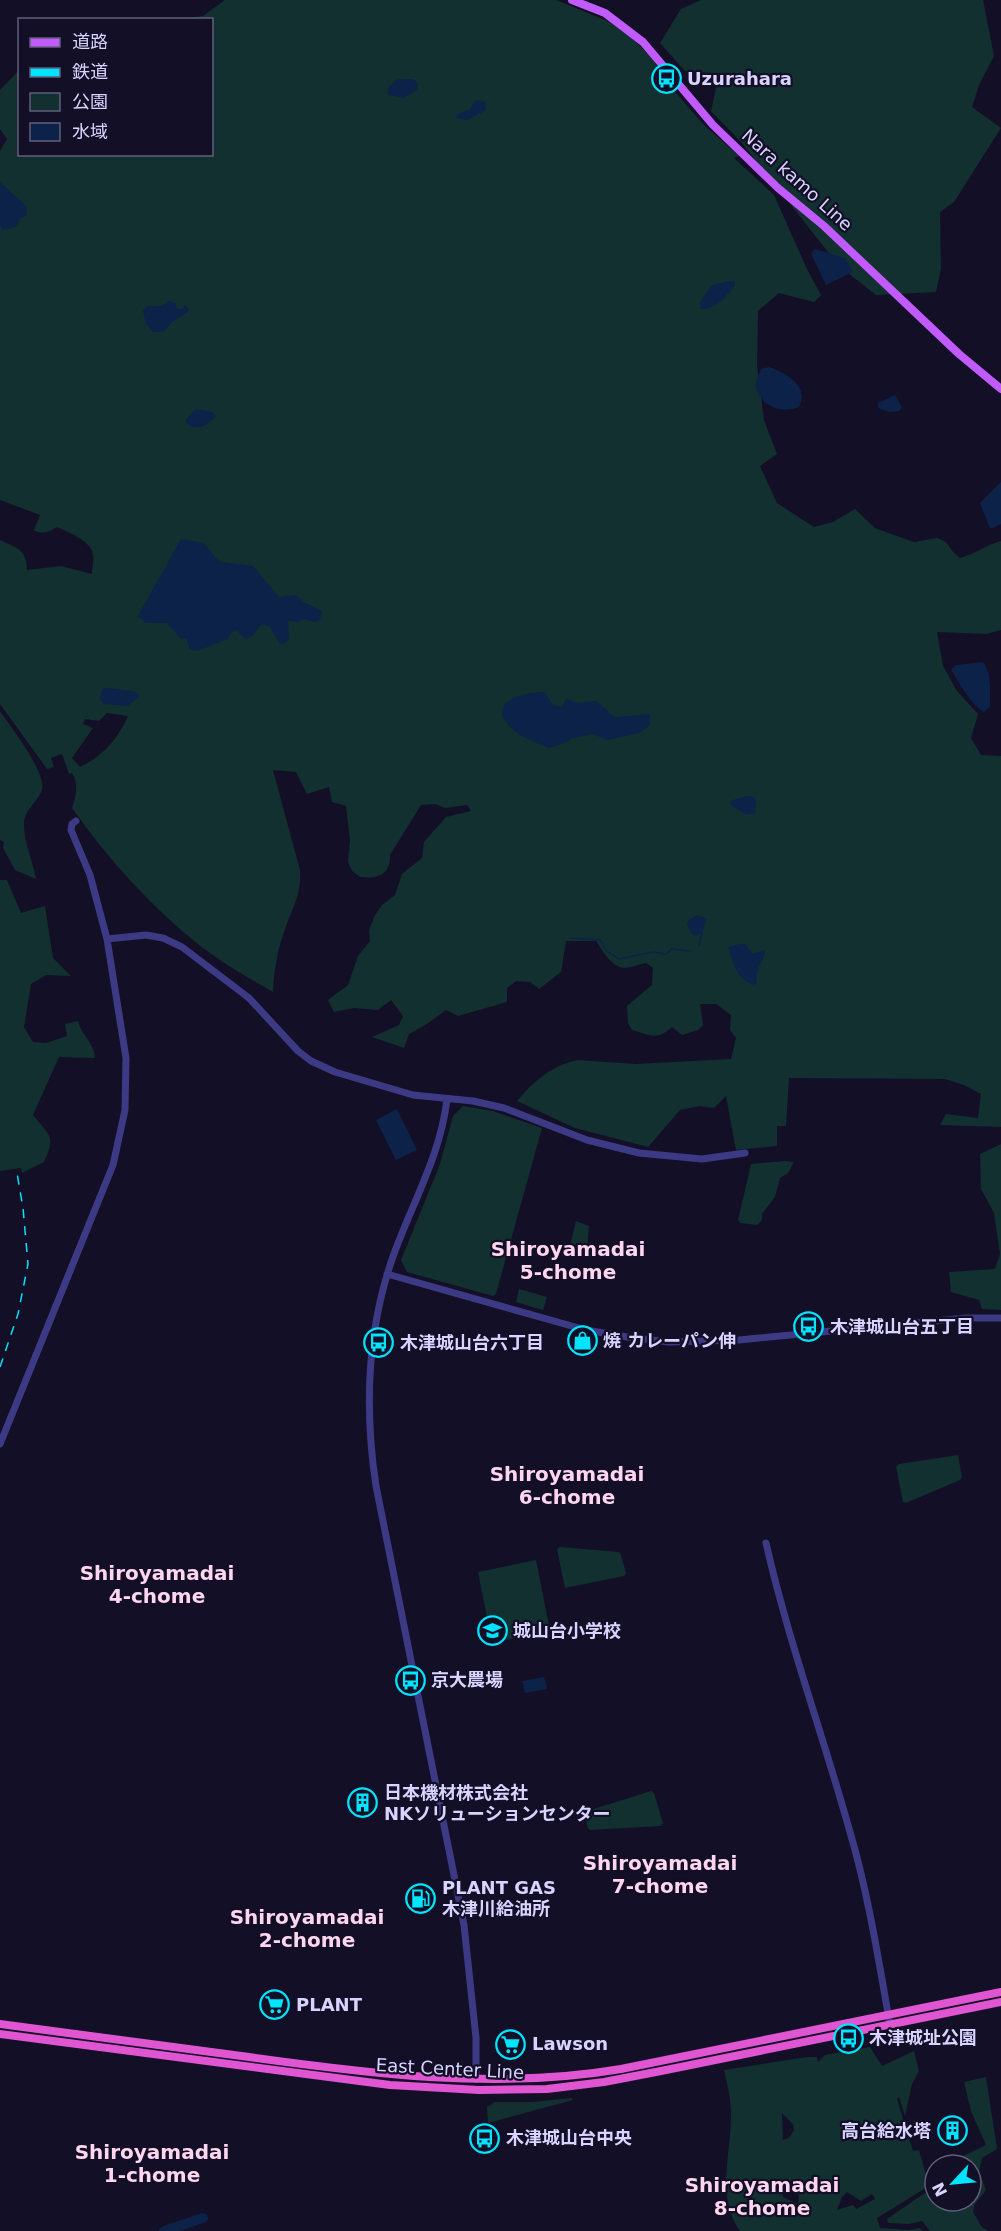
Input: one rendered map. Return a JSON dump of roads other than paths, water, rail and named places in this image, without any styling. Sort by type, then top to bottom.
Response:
[{"type":"highway","name":"East Center Line","points":[[0,2034],[390,2085],[515,2090],[547,2089],[604,2082],[1001,1992]]},
{"type":"highway","name":"East Center Line","points":[[0,2024],[396,2076],[528,2079],[579,2076],[889,2019],[1001,2002]]},
{"type":"main road","name":"Nara kamo Line","points":[[572,0],[605,13],[643,42],[713,125],[778,188],[824,226],[959,354],[1001,389]]},
{"type":"street","points":[[0,1444],[110,1174],[121,1136],[127,1094],[126,1058],[107,939],[90,875],[70,830],[76,821]]},
{"type":"street","points":[[107,939],[146,935],[163,938],[177,944],[249,998],[298,1051],[311,1061],[335,1072],[413,1095],[473,1101],[504,1108],[587,1140],[639,1153],[702,1159],[745,1154]]},
{"type":"street","points":[[447,1099],[439,1143],[387,1274],[377,1316],[368,1400],[376,1486],[464,1925],[476,2038],[476,2079]]},
{"type":"street","points":[[387,1274],[586,1330],[669,1342],[732,1341],[966,1318],[1001,1318]]},
{"type":"street","points":[[766,1543],[785,1615],[851,1834],[889,2019]]},
{"type":"water","points":[[398,79],[413,79],[418,86],[416,91],[403,98],[388,95],[388,87]]},
{"type":"water","points":[[476,100],[485,102],[486,110],[467,120],[456,118],[457,114],[469,110]]},
{"type":"water","points":[[0,182],[26,206],[27,215],[19,219],[18,226],[3,230],[0,225]]},
{"type":"water","points":[[815,249],[845,258],[853,272],[826,285],[812,256]]},
{"type":"water","points":[[735,282],[735,286],[724,298],[716,305],[701,309],[700,302],[712,285]]},
{"type":"water","points":[[169,301],[175,303],[178,309],[182,309],[185,305],[189,309],[188,312],[172,322],[165,331],[153,332],[146,324],[143,311],[147,306],[162,306]]},
{"type":"water","points":[[769,367],[789,377],[799,387],[802,399],[799,407],[779,409],[762,400],[756,383],[761,369]]},
{"type":"water","points":[[895,395],[902,407],[899,411],[890,412],[878,408],[878,403]]},
{"type":"water","points":[[195,409],[213,412],[216,416],[201,427],[193,427],[185,421]]},
{"type":"water","points":[[1001,482],[1001,524],[990,528],[980,503]]},
{"type":"water","points":[[181,539],[204,543],[221,562],[253,566],[279,597],[296,595],[305,603],[322,611],[320,620],[315,622],[303,619],[298,622],[288,621],[289,638],[286,643],[280,644],[270,627],[262,624],[251,637],[245,639],[237,630],[232,632],[228,639],[197,651],[190,649],[186,638],[181,639],[167,623],[146,623],[138,616]]},
{"type":"water","points":[[983,662],[988,672],[990,690],[990,707],[984,712],[970,699],[951,670],[956,665]]},
{"type":"water","points":[[102,689],[134,691],[140,696],[128,706],[104,704],[100,698]]},
{"type":"water","points":[[545,692],[553,705],[562,707],[566,699],[577,703],[596,701],[615,717],[650,714],[650,725],[639,733],[607,740],[593,734],[570,739],[549,748],[515,731],[505,721],[502,714],[503,708],[512,699],[525,694]]},
{"type":"water","points":[[746,796],[754,797],[756,800],[755,813],[746,815],[731,805],[730,801]]},
{"type":"water","points":[[697,915],[707,919],[702,933],[696,936],[692,934],[687,925],[688,921]]},
{"type":"water","points":[[745,944],[753,954],[765,950],[757,972],[756,985],[744,980],[734,965],[728,947]]},
{"type":"water","points":[[397,1109],[417,1150],[396,1160],[376,1120]]},
{"type":"water","points":[[544,1677],[547,1689],[525,1693],[522,1681]]},
{"type":"waterway","points":[[699,945],[702,933]]},
{"type":"waterway","points":[[570,938],[600,940],[607,951],[619,959],[653,952],[666,954],[672,949],[692,951]]},
{"type":"waterway","points":[[164,2231],[203,2218]]},
{"type":"railway","points":[[0,1367],[18,1314],[28,1264],[17,1173]]},
{"type":"place","name":"Uzurahara","points":[[666,79]]},
{"type":"place","name":"木津城山台五丁目","points":[[809,1327]]},
{"type":"place","name":"焼 カレーパン伸","points":[[582,1341]]},
{"type":"place","name":"木津城山台六丁目","points":[[379,1343]]},
{"type":"place","name":"城山台小学校","points":[[492,1631]]},
{"type":"place","name":"京大農場","points":[[410,1680]]},
{"type":"place","name":"日本機材株式会社 NKソリューションセンター","points":[[363,1803]]},
{"type":"place","name":"PLANT GAS 木津川給油所","points":[[421,1898]]},
{"type":"place","name":"PLANT","points":[[275,2005]]},
{"type":"place","name":"木津城址公園","points":[[848,2038]]},
{"type":"place","name":"Lawson","points":[[511,2044]]},
{"type":"place","name":"高台給水塔","points":[[952,2131]]},
{"type":"place","name":"木津城山台中央","points":[[485,2138]]},
{"type":"district","name":"Shiroyamadai 5-chome","points":[[568,1260]]},
{"type":"district","name":"Shiroyamadai 6-chome","points":[[567,1486]]},
{"type":"district","name":"Shiroyamadai 4-chome","points":[[157,1584]]},
{"type":"district","name":"Shiroyamadai 7-chome","points":[[660,1874]]},
{"type":"district","name":"Shiroyamadai 2-chome","points":[[307,1928]]},
{"type":"district","name":"Shiroyamadai 1-chome","points":[[152,2164]]},
{"type":"district","name":"Shiroyamadai 8-chome","points":[[762,2196]]}]
